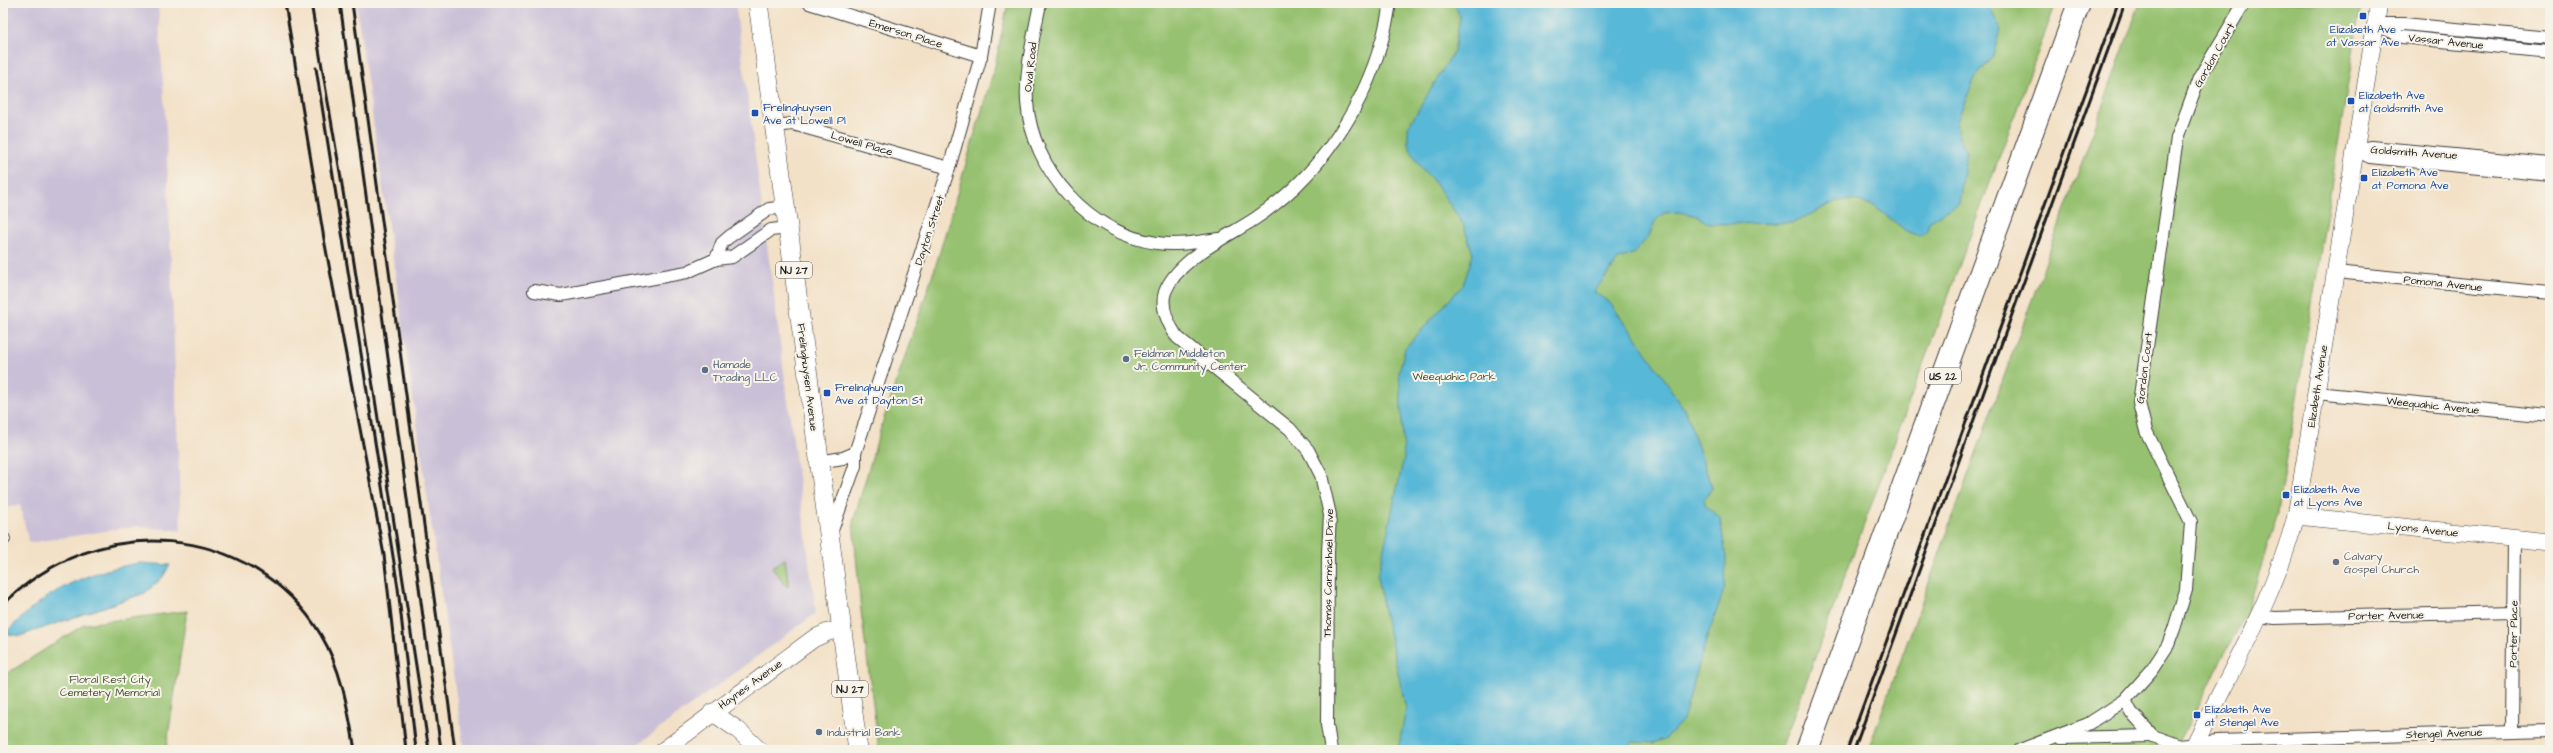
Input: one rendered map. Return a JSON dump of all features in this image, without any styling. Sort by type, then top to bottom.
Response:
[{"type":"highway","name":"US 22","points":[[1793,750],[2065,3]]},
{"type":"highway","name":"US 22","points":[[1807,750],[2079,3]]},
{"type":"main road","name":"Frelinghuysen Avenue","points":[[758,3],[786,207],[818,462],[830,536],[858,750]]},
{"type":"main road","name":"Elizabeth Avenue","points":[[2194,747],[2259,616],[2286,554],[2296,516],[2379,3]]},
{"type":"main road","name":"Lyons Avenue","points":[[2296,516],[2550,542]]},
{"type":"main road","name":"Haynes Avenue","points":[[664,750],[712,712],[813,639],[828,632],[842,629]]},
{"type":"main road","points":[[712,712],[738,730],[759,750]]},
{"type":"street","name":"Emerson Place","points":[[809,3],[981,56]]},
{"type":"street","name":"Dayton Street","points":[[830,536],[855,466],[855,453],[949,168],[981,56],[990,3]]},
{"type":"street","name":"Oval Road","points":[[1040,3],[1028,67],[1027,104],[1040,151],[1056,181],[1090,214],[1135,238],[1169,244],[1219,239]]},
{"type":"street","name":"Thomas Carmichael Drive","points":[[1331,750],[1327,725],[1328,552],[1331,529],[1326,488],[1312,456],[1290,429],[1177,337],[1171,328],[1164,304],[1165,292],[1175,277],[1188,263],[1219,239],[1278,202],[1296,186],[1334,142],[1364,89],[1377,60],[1386,28],[1390,3]]},
{"type":"street","name":"Gordon Court","points":[[2020,750],[2088,724],[2125,700],[2151,671],[2168,645],[2186,590],[2191,522],[2146,431],[2138,403],[2177,138],[2199,78],[2244,3]]},
{"type":"street","name":"Vassar Avenue","points":[[2376,24],[2404,24],[2550,38]]},
{"type":"street","name":"Vassar Avenue","points":[[2376,24],[2402,37],[2550,52]]},
{"type":"street","name":"Lowell Place","points":[[775,126],[793,124],[949,168]]},
{"type":"street","name":"Goldsmith Avenue","points":[[2355,150],[2370,157],[2550,164]]},
{"type":"street","name":"Goldsmith Avenue","points":[[2478,162],[2550,174]]},
{"type":"street","points":[[716,259],[722,243],[729,237],[769,209],[786,207]]},
{"type":"street","points":[[534,291],[561,295],[687,272],[716,259],[732,257],[771,230],[788,228]]},
{"type":"street","name":"Pomona Avenue","points":[[2336,272],[2550,294]]},
{"type":"street","name":"Weequahic Avenue","points":[[2316,393],[2550,416]]},
{"type":"street","points":[[818,462],[843,458],[855,453]]},
{"type":"street","name":"Porter Place","points":[[2512,731],[2514,538]]},
{"type":"street","name":"Porter Avenue","points":[[2259,616],[2274,618],[2513,612]]},
{"type":"street","points":[[2125,700],[2131,712],[2153,736]]},
{"type":"street","name":"Stengel Avenue","points":[[2153,736],[2181,746],[2194,747],[2216,741],[2550,730]]},
{"type":"street","points":[[2054,738],[2153,736]]},
{"type":"shaded area","points":[[3,3],[158,3],[166,130],[181,531],[137,526],[29,543],[20,505],[3,508]]},
{"type":"shaded area","points":[[356,3],[735,3],[816,613],[630,750],[464,750]]},
{"type":"green space","name":"Weequahic Park","points":[[1008,3],[2056,3],[1781,750],[879,750],[861,611],[853,522],[882,424],[935,268],[995,66]]},
{"type":"green space","points":[[2140,3],[2361,3],[2278,513],[2247,611],[2175,750],[1868,750]]},
{"type":"green space","points":[[785,559],[789,586],[787,587],[772,567]]},
{"type":"green space","name":"Floral Rest City Cemetery Memorial","points":[[187,611],[166,750],[3,750],[3,676],[85,624]]},
{"type":"water","points":[[1454,3],[1988,3],[2001,30],[1992,58],[1975,78],[1956,123],[1958,135],[1967,152],[1959,203],[1929,222],[1927,230],[1919,236],[1905,230],[1874,206],[1854,200],[1837,201],[1793,223],[1709,224],[1697,216],[1679,212],[1664,213],[1655,221],[1650,234],[1635,253],[1619,259],[1594,292],[1609,302],[1639,341],[1686,412],[1712,488],[1704,501],[1706,506],[1720,518],[1726,557],[1725,587],[1705,644],[1683,720],[1666,738],[1653,743],[1633,742],[1623,750],[1398,750],[1406,709],[1383,606],[1378,575],[1404,457],[1399,372],[1405,348],[1463,285],[1473,254],[1463,224],[1436,184],[1419,165],[1408,145],[1408,127],[1454,51],[1460,17]]},
{"type":"water","points":[[140,563],[170,565],[162,578],[145,593],[20,636],[5,634],[35,606],[66,586],[100,572]]},
{"type":"railway","points":[[285,3],[324,239],[384,555],[406,750]]},
{"type":"railway","points":[[311,3],[340,172],[429,750]]},
{"type":"railway","points":[[340,3],[441,750]]},
{"type":"railway","points":[[352,3],[455,750]]},
{"type":"railway","points":[[1847,750],[2118,3]]},
{"type":"railway","points":[[1854,750],[2125,3]]},
{"type":"railway","points":[[316,68],[398,588],[416,750]]},
{"type":"railway","points":[[3,605],[40,575],[81,554],[125,543],[170,542],[214,550],[255,569],[291,597],[321,635],[339,676],[347,705],[355,750]]},
{"type":"place","name":"Elizabeth Ave at Vassar Ave","points":[[2363,16]]},
{"type":"place","name":"Elizabeth Ave at Goldsmith Ave","points":[[2351,101]]},
{"type":"place","name":"Frelinghuysen Ave at Lowell Pl","points":[[755,113]]},
{"type":"place","name":"Elizabeth Ave at Pomona Ave","points":[[2364,178]]},
{"type":"place","name":"Feldman Middleton Jr. Community Center","points":[[1126,359]]},
{"type":"place","name":"Hamade Trading LLC","points":[[705,370]]},
{"type":"place","name":"Frelinghuysen Ave at Dayton St","points":[[827,393]]},
{"type":"place","name":"Elizabeth Ave at Lyons Ave","points":[[2286,495]]},
{"type":"place","name":"Calvary Gospel Church","points":[[2336,562]]},
{"type":"place","name":"Elizabeth Ave at Stengel Ave","points":[[2197,715]]},
{"type":"place","name":"Industrial Bank","points":[[819,732]]}]
